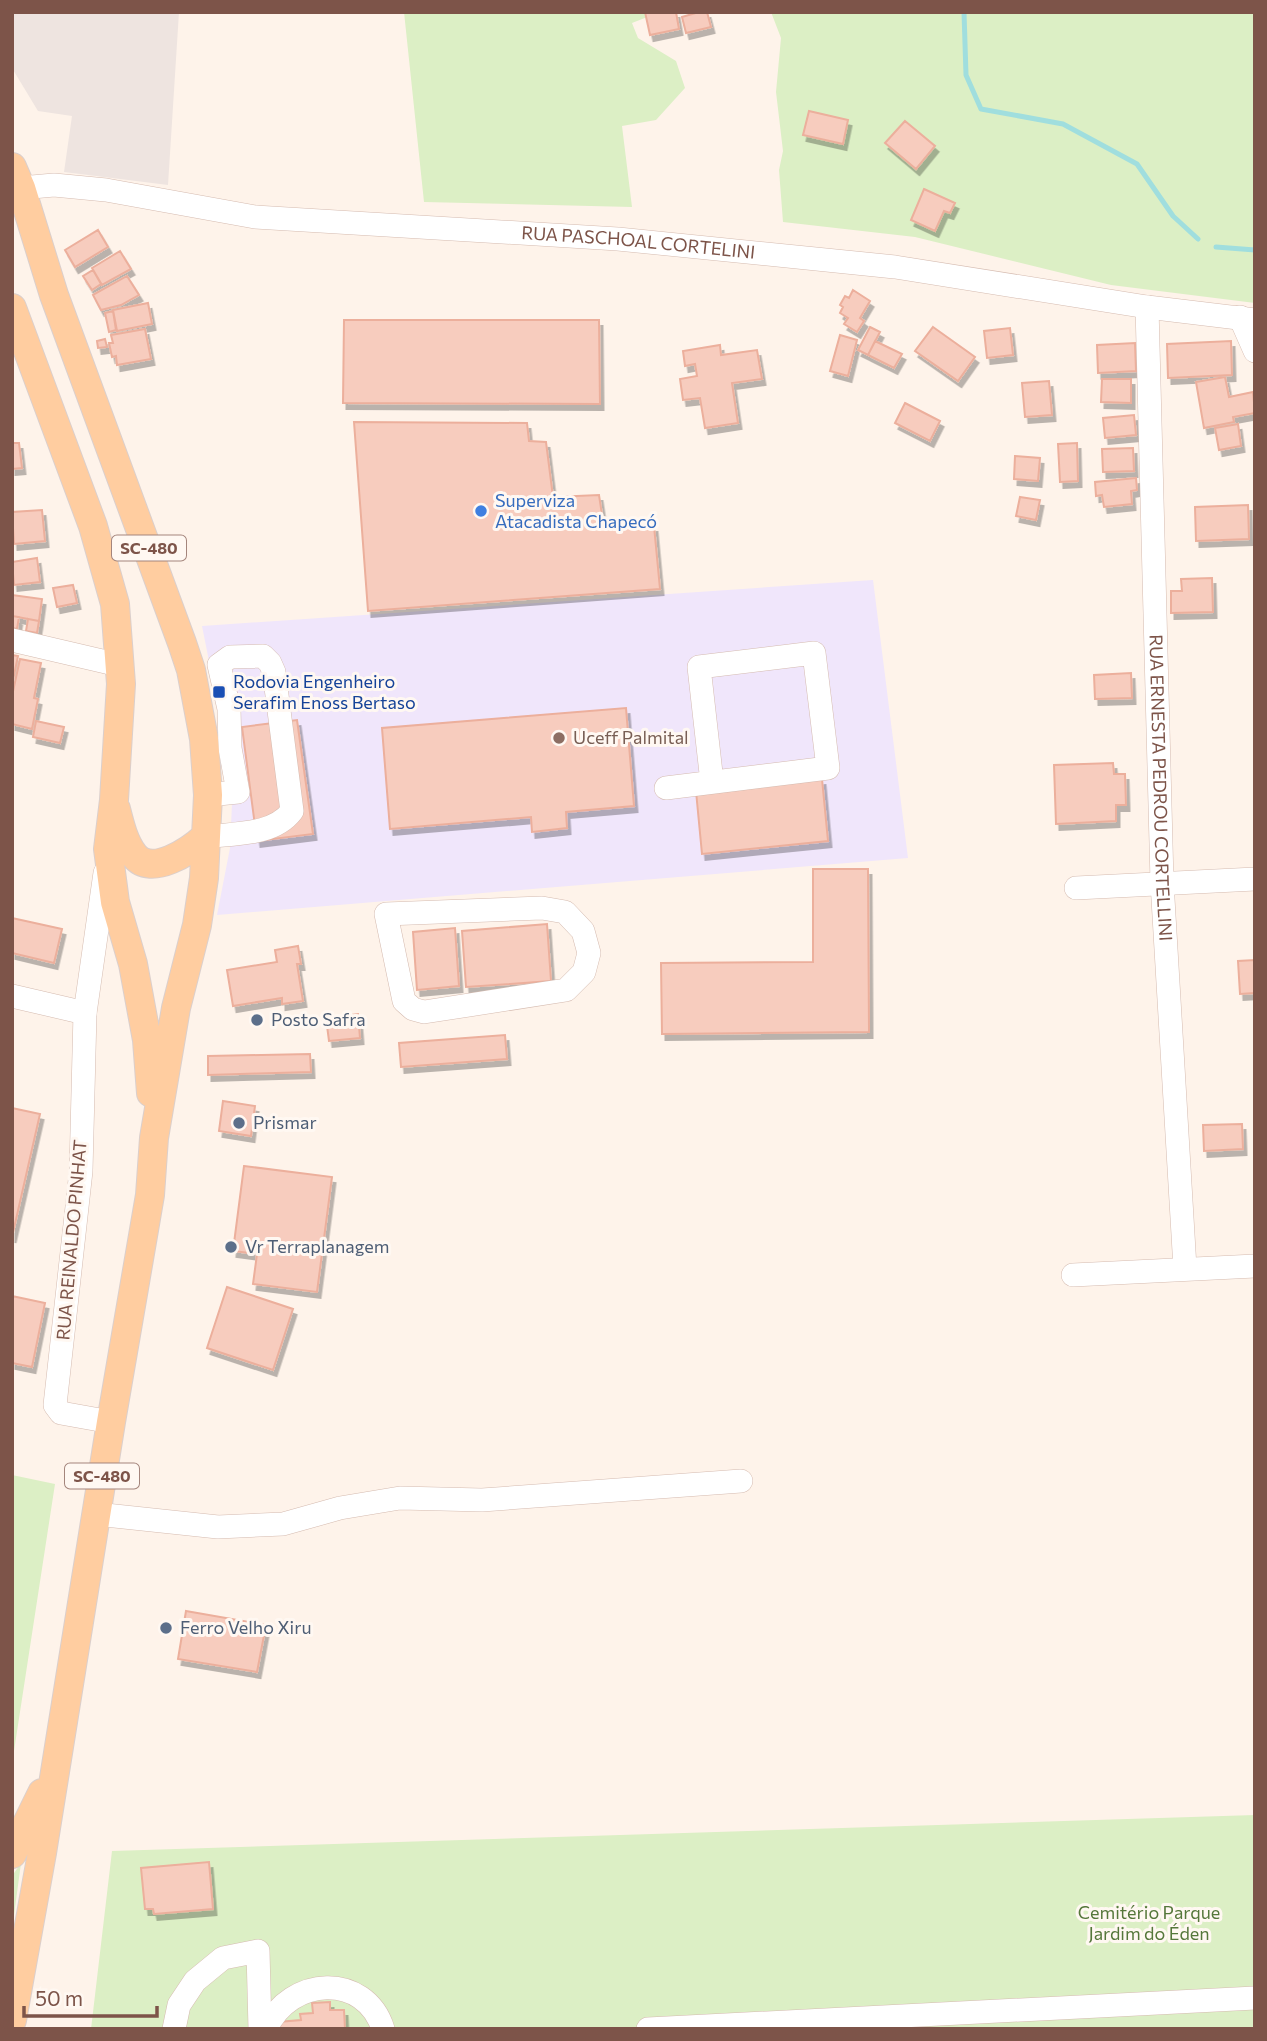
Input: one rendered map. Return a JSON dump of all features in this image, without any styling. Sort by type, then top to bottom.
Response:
[{"type":"main road","name":"SC-480","points":[[12,2020],[58,1759],[150,1195],[153,1138],[177,1008],[197,925],[204,878],[208,796],[204,739],[182,643],[155,563],[111,453],[54,295],[17,178]]},
{"type":"main road","points":[[13,311],[93,526],[115,604],[121,684],[114,800],[108,849],[116,902],[133,964],[147,1040],[153,1138]]},
{"type":"main road","points":[[114,800],[122,833],[135,858],[149,864],[170,860],[190,851],[205,836]]},
{"type":"main road","name":"SC-480","points":[[12,1854],[58,1759]]},
{"type":"street","name":"RUA PASCHOAL CORTELINI","points":[[17,178],[47,185],[84,187],[255,216],[618,239],[895,267],[1147,307],[1248,318]]},
{"type":"street","name":"RUA ERNESTA PEDROU CORTELLINI","points":[[1147,307],[1162,882],[1185,1268]]},
{"type":"street","points":[[1248,318],[1255,351]]},
{"type":"street","points":[[12,640],[120,665]]},
{"type":"street","points":[[666,788],[828,768],[814,653],[699,667],[712,782]]},
{"type":"street","points":[[205,836],[243,832],[267,828],[281,822],[292,811],[274,671],[262,656],[230,657],[219,665],[229,709],[230,748],[243,832]]},
{"type":"street","points":[[208,796],[238,792]]},
{"type":"street","name":"RUA REINALDO PINHAT","points":[[108,849],[85,1013],[81,1171],[55,1405],[61,1413],[111,1422]]},
{"type":"street","points":[[1076,888],[1255,879]]},
{"type":"street","points":[[542,908],[565,912],[583,931],[589,953],[584,972],[566,990],[425,1012],[413,1009],[404,1001],[386,914],[542,908]]},
{"type":"street","points":[[12,996],[85,1013]]},
{"type":"street","points":[[1073,1275],[1255,1266]]},
{"type":"street","points":[[96,1514],[218,1527],[283,1524],[341,1508],[400,1498],[482,1500],[741,1480]]},
{"type":"street","points":[[174,2029],[179,2005],[195,1981],[223,1958],[258,1951],[260,2029]]},
{"type":"street","points":[[266,2029],[285,2001],[302,1991],[320,1987],[339,1989],[357,1996],[371,2008],[383,2029]]},
{"type":"street","points":[[648,2029],[1255,1998]]},
{"type":"shaded area","points":[[12,12],[179,12],[168,185],[64,172],[72,116],[38,111],[12,68]]},
{"type":"shaded area","name":"Uceff Palmital","points":[[873,580],[908,858],[217,915],[230,848],[233,781],[202,626]]},
{"type":"green space","points":[[404,12],[660,12],[632,23],[638,38],[676,61],[685,88],[656,120],[622,126],[632,207],[424,202]]},
{"type":"green space","points":[[771,12],[1255,12],[1255,303],[1111,285],[915,237],[783,222],[779,170],[783,151],[776,92],[781,38]]},
{"type":"green space","points":[[12,1475],[55,1484],[12,1764]]},
{"type":"green space","name":"Cemitério Parque Jardim do Éden","points":[[1255,1815],[1255,2029],[91,2029],[112,1851]]},
{"type":"green space","points":[[21,1863],[12,1930],[12,1876]]},
{"type":"building","points":[[645,12],[676,12],[679,29],[650,35]]},
{"type":"building","points":[[707,12],[711,27],[686,33],[682,17]]},
{"type":"building","points":[[809,111],[848,120],[843,144],[803,135]]},
{"type":"building","points":[[905,121],[935,146],[916,169],[885,143]]},
{"type":"building","points":[[924,189],[955,203],[950,213],[944,211],[935,231],[911,220]]},
{"type":"building","points":[[98,230],[108,247],[75,267],[65,250]]},
{"type":"building","points":[[120,251],[131,269],[102,285],[92,268]]},
{"type":"building","points":[[93,270],[101,284],[92,290],[83,276]]},
{"type":"building","points":[[127,276],[139,295],[121,305],[101,310],[93,295]]},
{"type":"building","points":[[853,290],[870,301],[860,318],[864,321],[857,332],[844,324],[848,318],[840,313],[843,307],[840,305],[845,296],[849,298]]},
{"type":"building","points":[[148,303],[152,324],[117,331],[113,310]]},
{"type":"building","points":[[113,311],[116,330],[109,332],[105,313]]},
{"type":"building","points":[[344,320],[599,320],[600,404],[343,403]]},
{"type":"building","points":[[870,327],[880,332],[868,355],[858,350]]},
{"type":"building","points":[[933,327],[975,357],[958,381],[915,351]]},
{"type":"building","points":[[1010,328],[1013,355],[987,358],[984,331]]},
{"type":"building","points":[[145,329],[151,359],[117,365],[116,356],[112,357],[109,343],[113,343],[111,335]]},
{"type":"building","points":[[840,335],[857,340],[848,376],[830,371]]},
{"type":"building","points":[[105,339],[107,347],[98,348],[97,341]]},
{"type":"building","points":[[875,341],[902,354],[894,368],[868,355]]},
{"type":"building","points":[[1231,341],[1232,375],[1168,378],[1167,344]]},
{"type":"building","points":[[1135,343],[1136,371],[1098,373],[1097,345]]},
{"type":"building","points":[[720,345],[721,355],[757,350],[762,379],[732,383],[738,423],[705,428],[700,398],[683,400],[680,379],[697,376],[695,364],[685,366],[683,351]]},
{"type":"building","points":[[1225,377],[1229,397],[1253,392],[1255,413],[1233,417],[1234,422],[1204,428],[1196,382]]},
{"type":"building","points":[[1102,379],[1131,379],[1131,403],[1101,402]]},
{"type":"building","points":[[1049,381],[1052,415],[1025,417],[1022,383]]},
{"type":"building","points":[[905,403],[940,421],[930,441],[895,423]]},
{"type":"building","points":[[1134,415],[1136,435],[1105,438],[1103,418]]},
{"type":"building","name":"Superviza Atacadista Chapecó","points":[[354,422],[527,423],[529,441],[546,442],[553,497],[599,495],[604,528],[654,526],[660,589],[368,611]]},
{"type":"building","points":[[1238,424],[1241,446],[1219,450],[1215,428]]},
{"type":"building","points":[[12,443],[19,443],[22,468],[12,469]]},
{"type":"building","points":[[1077,443],[1078,481],[1060,482],[1058,444]]},
{"type":"building","points":[[1133,448],[1134,471],[1103,472],[1102,449]]},
{"type":"building","points":[[1015,456],[1040,458],[1038,481],[1014,479]]},
{"type":"building","points":[[1136,478],[1137,490],[1131,491],[1132,504],[1104,507],[1102,495],[1096,496],[1095,482]]},
{"type":"building","points":[[1020,497],[1040,500],[1036,520],[1016,516]]},
{"type":"building","points":[[1248,505],[1249,539],[1196,541],[1195,507]]},
{"type":"building","points":[[42,510],[45,541],[14,544],[12,512]]},
{"type":"building","points":[[37,558],[40,582],[14,585],[12,562]]},
{"type":"building","points":[[1212,578],[1213,612],[1171,613],[1171,591],[1182,591],[1181,579]]},
{"type":"building","points":[[73,585],[77,603],[57,607],[53,588]]},
{"type":"building","points":[[12,595],[42,599],[39,621],[12,616]]},
{"type":"building","points":[[12,616],[19,617],[17,629],[12,628]]},
{"type":"building","points":[[28,619],[39,621],[37,633],[26,631]]},
{"type":"building","points":[[12,655],[18,656],[13,680],[12,680]]},
{"type":"building","points":[[20,659],[41,663],[34,698],[38,699],[32,729],[12,724],[12,696]]},
{"type":"building","points":[[1131,673],[1132,698],[1095,699],[1094,675]]},
{"type":"building","points":[[626,708],[634,806],[566,812],[567,828],[532,832],[531,817],[390,829],[382,728]]},
{"type":"building","points":[[297,720],[313,834],[257,841],[242,727]]},
{"type":"building","points":[[36,721],[64,727],[60,743],[33,737]]},
{"type":"building","points":[[1113,763],[1114,774],[1125,774],[1126,805],[1116,805],[1116,821],[1056,824],[1054,765]]},
{"type":"building","points":[[822,779],[828,841],[702,854],[696,791]]},
{"type":"building","points":[[813,869],[868,869],[869,1032],[662,1034],[661,963],[813,962]]},
{"type":"building","points":[[12,918],[62,929],[54,963],[12,953]]},
{"type":"building","points":[[547,924],[551,981],[466,987],[462,931]]},
{"type":"building","points":[[455,928],[459,986],[417,990],[413,932]]},
{"type":"building","points":[[298,946],[301,964],[297,964],[303,1001],[282,1004],[282,998],[233,1006],[227,970],[277,962],[275,950]]},
{"type":"building","points":[[1255,960],[1255,993],[1240,994],[1238,961]]},
{"type":"building","points":[[358,1014],[360,1038],[329,1041],[326,1018]]},
{"type":"building","points":[[505,1035],[507,1059],[401,1067],[399,1043]]},
{"type":"building","points":[[310,1054],[311,1072],[208,1075],[208,1056]]},
{"type":"building","points":[[223,1101],[255,1106],[251,1136],[219,1131]]},
{"type":"building","points":[[12,1108],[40,1114],[12,1237]]},
{"type":"building","points":[[1242,1124],[1243,1149],[1204,1151],[1203,1125]]},
{"type":"building","points":[[244,1166],[332,1177],[317,1292],[253,1284],[257,1254],[233,1251]]},
{"type":"building","points":[[227,1287],[293,1309],[273,1370],[207,1348]]},
{"type":"building","points":[[12,1296],[45,1303],[32,1367],[12,1363]]},
{"type":"building","points":[[186,1611],[266,1625],[257,1672],[178,1659]]},
{"type":"building","points":[[209,1862],[213,1909],[154,1914],[153,1909],[145,1909],[141,1868]]},
{"type":"building","points":[[330,2002],[330,2010],[344,2010],[345,2029],[278,2029],[278,2022],[301,2020],[300,2014],[313,2013],[312,2003]]},
{"type":"waterway","points":[[964,12],[966,75],[981,109],[1063,124],[1137,164],[1173,216],[1198,239]]},
{"type":"waterway","points":[[1216,247],[1255,250]]},
{"type":"place","name":"Superviza Atacadista Chapecó","points":[[481,511]]},
{"type":"place","name":"Rodovia Engenheiro Serafim Enoss Bertaso","points":[[219,692]]},
{"type":"place","name":"Uceff Palmital","points":[[559,738]]},
{"type":"place","name":"Posto Safra","points":[[257,1020]]},
{"type":"place","name":"Prismar","points":[[239,1123]]},
{"type":"place","name":"Vr Terraplanagem","points":[[231,1247]]},
{"type":"place","name":"Ferro Velho Xiru","points":[[166,1628]]}]
